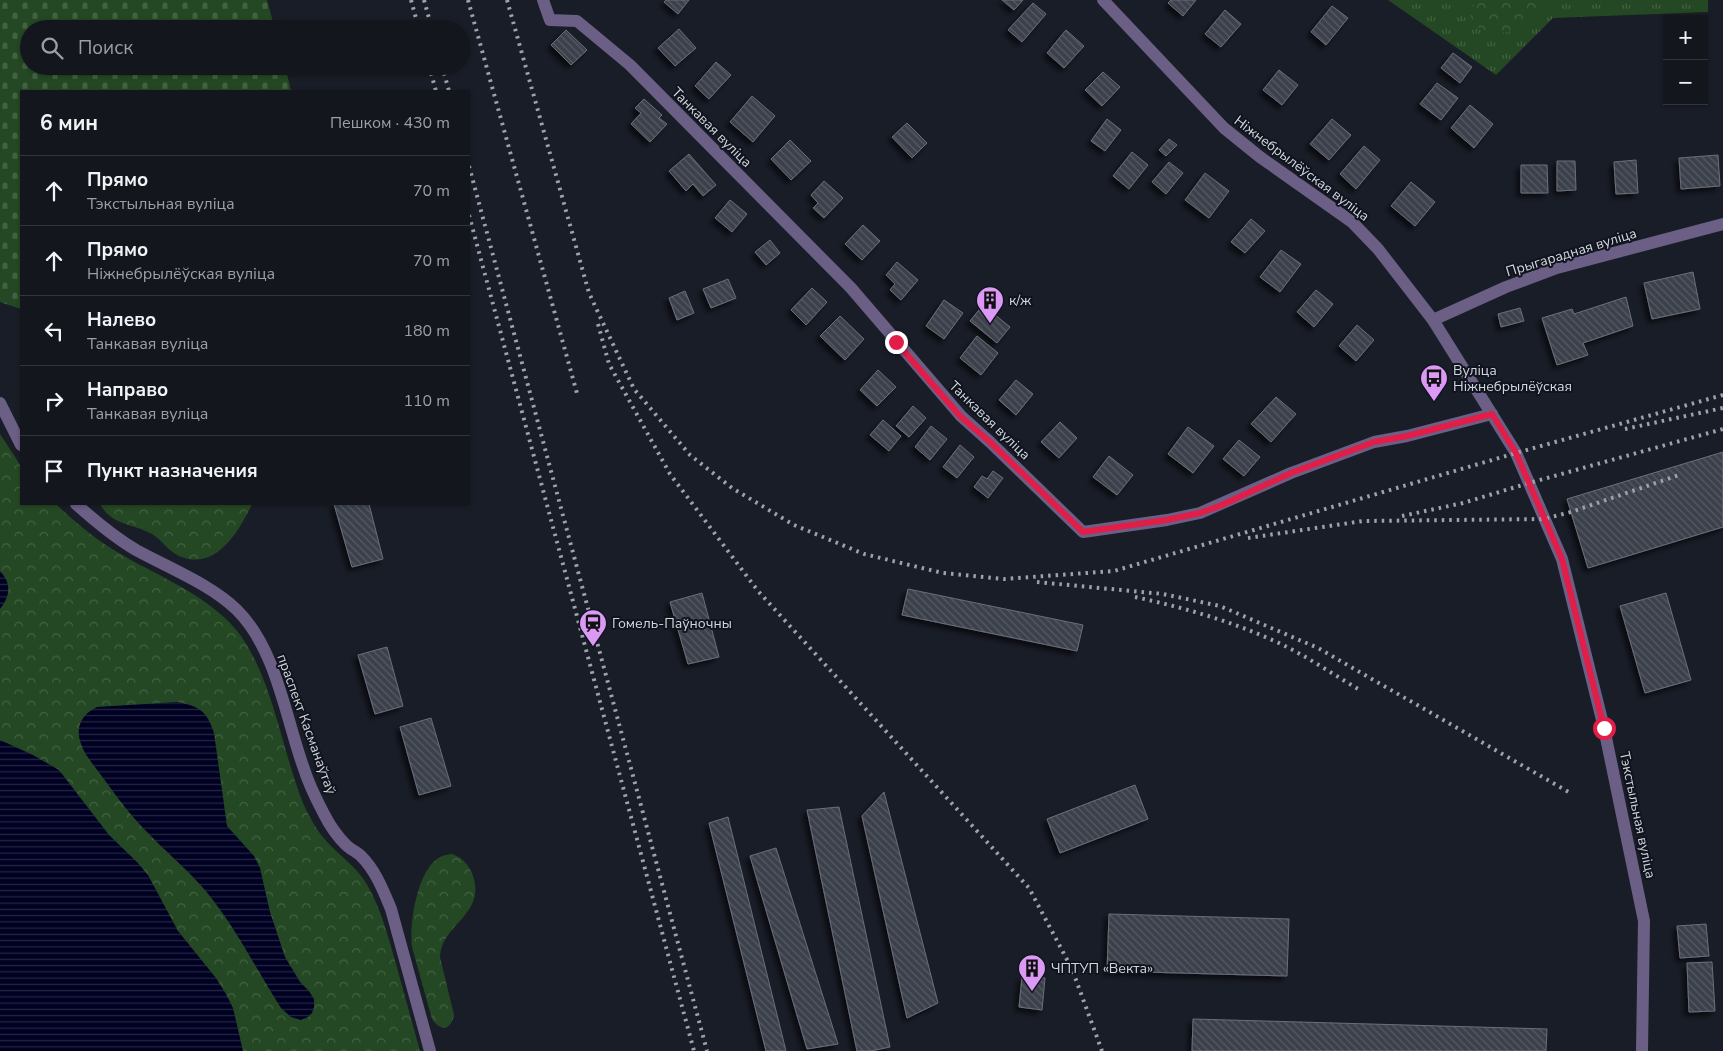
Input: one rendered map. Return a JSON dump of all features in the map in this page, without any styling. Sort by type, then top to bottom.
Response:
[{"type":"street","name":"Танкавая вуліца","points":[[544,0],[550,20],[577,22],[630,66],[851,288],[960,416],[990,442],[1083,532],[1200,513],[1222,505],[1291,473],[1374,442],[1407,436],[1492,414]]},
{"type":"street","name":"Ніжнебрылёўская вуліца","points":[[1102,0],[1224,128],[1260,157],[1352,222],[1378,249],[1433,320],[1516,453],[1562,559]]},
{"type":"street","name":"Прыгарадная вуліца","points":[[1433,320],[1506,287],[1557,268],[1723,224]]},
{"type":"street","points":[[0,403],[20,442]]},
{"type":"street","name":"праспект Касманаўтаў","points":[[77,505],[104,528],[135,549],[222,597],[250,625],[264,649],[285,706],[303,766],[325,816],[346,845],[361,856],[383,888],[430,1051]]},
{"type":"street","name":"Тэкстыльная вуліца","points":[[1562,559],[1604,728],[1644,921],[1642,1051]]},
{"type":"green space","points":[[0,0],[267,0],[273,20],[20,20],[20,75],[287,75],[291,90],[20,90],[20,309],[0,302]]},
{"type":"green space","points":[[1388,0],[1708,0],[1708,12],[1553,18],[1496,75]]},
{"type":"green space","points":[[1476,0],[1553,0],[1534,18],[1518,29],[1504,33],[1495,33],[1479,28],[1474,23],[1471,17],[1471,9]]},
{"type":"green space","points":[[0,434],[20,464],[20,505],[57,505],[81,527],[109,547],[203,600],[230,623],[244,641],[256,661],[274,708],[295,781],[309,815],[323,838],[362,878],[376,902],[384,922],[420,1051],[0,1051]]},
{"type":"green space","points":[[101,505],[251,505],[233,537],[224,546],[215,554],[204,558],[192,559],[175,554],[152,534],[116,520]]},
{"type":"green space","points":[[452,854],[470,868],[475,889],[469,910],[447,936],[442,946],[440,957],[454,1015],[451,1024],[445,1028],[439,1026],[432,1019],[412,947],[411,937],[413,913],[424,875],[437,859]]},
{"type":"water","points":[[0,571],[8,585],[8,595],[0,609]]},
{"type":"water","points":[[177,702],[191,705],[201,711],[208,719],[214,733],[227,826],[254,856],[260,868],[270,912],[285,957],[300,982],[314,999],[312,1013],[301,1020],[291,1017],[281,1008],[236,933],[216,904],[205,890],[130,813],[91,762],[80,742],[79,726],[86,715],[97,707]]},
{"type":"water","points":[[0,740],[33,755],[59,770],[109,835],[148,875],[178,931],[216,978],[226,994],[233,1008],[243,1051],[0,1051]]},
{"type":"building","points":[[666,0],[689,0],[678,14],[664,2]]},
{"type":"building","points":[[1002,0],[1023,0],[1014,10]]},
{"type":"building","points":[[1171,0],[1196,0],[1183,16],[1168,3]]},
{"type":"building","points":[[1033,3],[1046,14],[1022,42],[1008,30]]},
{"type":"building","points":[[1332,6],[1348,18],[1326,45],[1311,32]]},
{"type":"building","points":[[1225,10],[1241,24],[1221,47],[1205,34]]},
{"type":"building","points":[[679,29],[696,48],[675,66],[658,48]]},
{"type":"building","points":[[566,30],[587,50],[571,65],[551,45]]},
{"type":"building","points":[[1066,30],[1084,46],[1064,68],[1047,53]]},
{"type":"building","points":[[1453,53],[1472,67],[1460,83],[1441,68]]},
{"type":"building","points":[[716,62],[731,75],[709,99],[695,86]]},
{"type":"building","points":[[1279,70],[1298,85],[1282,105],[1263,90]]},
{"type":"building","points":[[1103,72],[1120,87],[1102,106],[1085,90]]},
{"type":"building","points":[[1437,83],[1458,98],[1441,120],[1420,104]]},
{"type":"building","points":[[752,96],[775,116],[753,142],[730,122]]},
{"type":"building","points":[[644,99],[662,115],[659,118],[667,124],[650,142],[631,124],[641,113],[635,108]]},
{"type":"building","points":[[1470,105],[1493,124],[1474,148],[1451,128]]},
{"type":"building","points":[[1107,119],[1121,130],[1105,151],[1091,141]]},
{"type":"building","points":[[1332,119],[1351,135],[1329,160],[1310,144]]},
{"type":"building","points":[[907,123],[927,143],[912,158],[892,137]]},
{"type":"building","points":[[1169,139],[1177,145],[1166,156],[1159,150]]},
{"type":"building","points":[[790,140],[811,161],[791,180],[771,159]]},
{"type":"building","points":[[1364,146],[1380,160],[1356,189],[1340,174]]},
{"type":"building","points":[[1132,152],[1148,165],[1129,189],[1113,176]]},
{"type":"building","points":[[689,154],[716,185],[703,196],[693,184],[686,191],[669,171]]},
{"type":"building","points":[[1718,155],[1720,186],[1681,189],[1679,158]]},
{"type":"building","points":[[1636,160],[1638,193],[1616,194],[1614,162]]},
{"type":"building","points":[[1557,161],[1575,161],[1576,190],[1557,191]]},
{"type":"building","points":[[1169,162],[1183,173],[1166,194],[1152,182]]},
{"type":"building","points":[[1521,165],[1547,165],[1548,193],[1521,193]]},
{"type":"building","points":[[1205,173],[1229,191],[1209,218],[1185,200]]},
{"type":"building","points":[[824,181],[843,198],[824,218],[813,208],[818,203],[811,195]]},
{"type":"building","points":[[1411,182],[1435,202],[1415,226],[1391,206]]},
{"type":"building","points":[[730,200],[747,214],[732,232],[715,218]]},
{"type":"building","points":[[1251,219],[1265,231],[1245,253],[1231,242]]},
{"type":"building","points":[[863,225],[880,241],[862,260],[845,244]]},
{"type":"building","points":[[770,240],[780,253],[766,265],[755,252]]},
{"type":"building","points":[[1281,250],[1301,264],[1280,292],[1260,277]]},
{"type":"building","points":[[897,262],[918,280],[901,300],[890,290],[895,284],[886,275]]},
{"type":"building","points":[[1693,272],[1700,309],[1652,319],[1644,283]]},
{"type":"building","points":[[728,279],[736,298],[711,308],[703,289]]},
{"type":"building","points":[[812,288],[827,302],[806,325],[791,310]]},
{"type":"building","points":[[1316,290],[1333,304],[1314,327],[1297,312]]},
{"type":"building","points":[[685,291],[694,313],[677,320],[669,298]]},
{"type":"building","points":[[1626,297],[1633,326],[1583,343],[1588,355],[1557,365],[1542,318],[1572,309],[1574,314]]},
{"type":"building","points":[[944,300],[963,313],[944,339],[926,326]]},
{"type":"building","name":"к/ж","points":[[983,305],[1010,327],[997,343],[970,321]]},
{"type":"building","points":[[1520,308],[1524,321],[1501,327],[1498,314]]},
{"type":"building","points":[[840,316],[864,339],[845,360],[820,336]]},
{"type":"building","points":[[1357,325],[1374,340],[1356,361],[1339,346]]},
{"type":"building","points":[[977,336],[998,353],[981,375],[960,358]]},
{"type":"building","points":[[878,370],[896,387],[877,406],[860,390]]},
{"type":"building","points":[[1016,380],[1033,394],[1016,415],[999,400]]},
{"type":"building","points":[[1276,397],[1296,414],[1271,442],[1251,424]]},
{"type":"building","points":[[913,406],[926,418],[909,437],[896,426]]},
{"type":"building","points":[[883,420],[901,436],[889,451],[870,435]]},
{"type":"building","points":[[1060,422],[1077,438],[1059,458],[1041,442]]},
{"type":"building","points":[[931,426],[947,439],[930,460],[915,447]]},
{"type":"building","points":[[1188,427],[1214,446],[1193,473],[1168,454]]},
{"type":"building","points":[[1239,440],[1260,457],[1244,476],[1223,459]]},
{"type":"building","points":[[960,445],[974,457],[957,478],[943,467]]},
{"type":"building","points":[[1723,452],[1723,527],[1588,568],[1567,499]]},
{"type":"building","points":[[1109,456],[1133,475],[1117,495],[1093,477]]},
{"type":"building","points":[[993,471],[1003,478],[988,498],[974,487],[982,476],[987,479]]},
{"type":"building","points":[[334,505],[369,505],[383,559],[352,567]]},
{"type":"building","points":[[908,589],[1083,625],[1077,651],[902,615]]},
{"type":"building","points":[[702,593],[719,657],[688,664],[670,602]]},
{"type":"building","points":[[1666,593],[1691,680],[1645,693],[1620,606]]},
{"type":"building","points":[[387,647],[403,706],[375,714],[358,655]]},
{"type":"building","points":[[431,718],[451,786],[419,795],[400,727]]},
{"type":"building","points":[[1135,785],[1148,819],[1060,853],[1047,819]]},
{"type":"building","points":[[884,792],[938,1003],[907,1018],[862,816]]},
{"type":"building","points":[[839,807],[890,1047],[871,1051],[857,1051],[807,810]]},
{"type":"building","points":[[728,817],[786,1051],[766,1051],[709,823]]},
{"type":"building","points":[[776,848],[838,1044],[807,1049],[750,856]]},
{"type":"building","points":[[1109,914],[1289,919],[1287,976],[1107,971]]},
{"type":"building","points":[[1706,924],[1709,956],[1680,958],[1677,926]]},
{"type":"building","points":[[1712,962],[1715,1011],[1689,1012],[1687,963]]},
{"type":"building","name":"ЧПТУП «Векта»","points":[[1022,977],[1045,978],[1042,1010],[1019,1007]]},
{"type":"building","points":[[1193,1019],[1547,1029],[1546,1051],[1192,1051]]},
{"type":"railway","points":[[411,0],[417,20]]},
{"type":"railway","points":[[424,0],[430,20]]},
{"type":"railway","points":[[468,0],[578,397]]},
{"type":"railway","points":[[507,0],[589,293],[634,389],[690,455],[732,488],[794,525],[864,554],[943,573],[1004,579],[1114,571],[1516,453],[1723,395]]},
{"type":"railway","points":[[432,75],[436,90]]},
{"type":"railway","points":[[445,75],[449,90]]},
{"type":"railway","points":[[470,170],[707,1051]]},
{"type":"railway","points":[[470,219],[694,1051]]},
{"type":"railway","points":[[598,324],[609,364],[670,474],[758,591],[1029,888],[1072,969],[1102,1051]]},
{"type":"railway","points":[[1625,429],[1723,408]]},
{"type":"railway","points":[[1402,516],[1463,503],[1723,429]]},
{"type":"railway","points":[[1248,538],[1363,521],[1544,519],[1571,512],[1682,474]]},
{"type":"railway","points":[[1037,582],[1163,594],[1220,606],[1318,648],[1572,794]]},
{"type":"railway","points":[[1135,597],[1210,616],[1263,636],[1301,655],[1360,690]]},
{"type":"place","name":"к/ж","points":[[990,324]]},
{"type":"place","name":"Вуліца Ніжнебрылёўская","points":[[1434,402]]},
{"type":"place","name":"Гомель-Паўночны","points":[[593,647]]},
{"type":"place","name":"ЧПТУП «Векта»","points":[[1032,992]]},
{"type":"route","points":[[896,342],[960,416],[990,442],[1083,532],[1200,513],[1222,505],[1291,473],[1374,442],[1407,436],[1492,414],[1516,453],[1562,559],[1604,728]]}]
